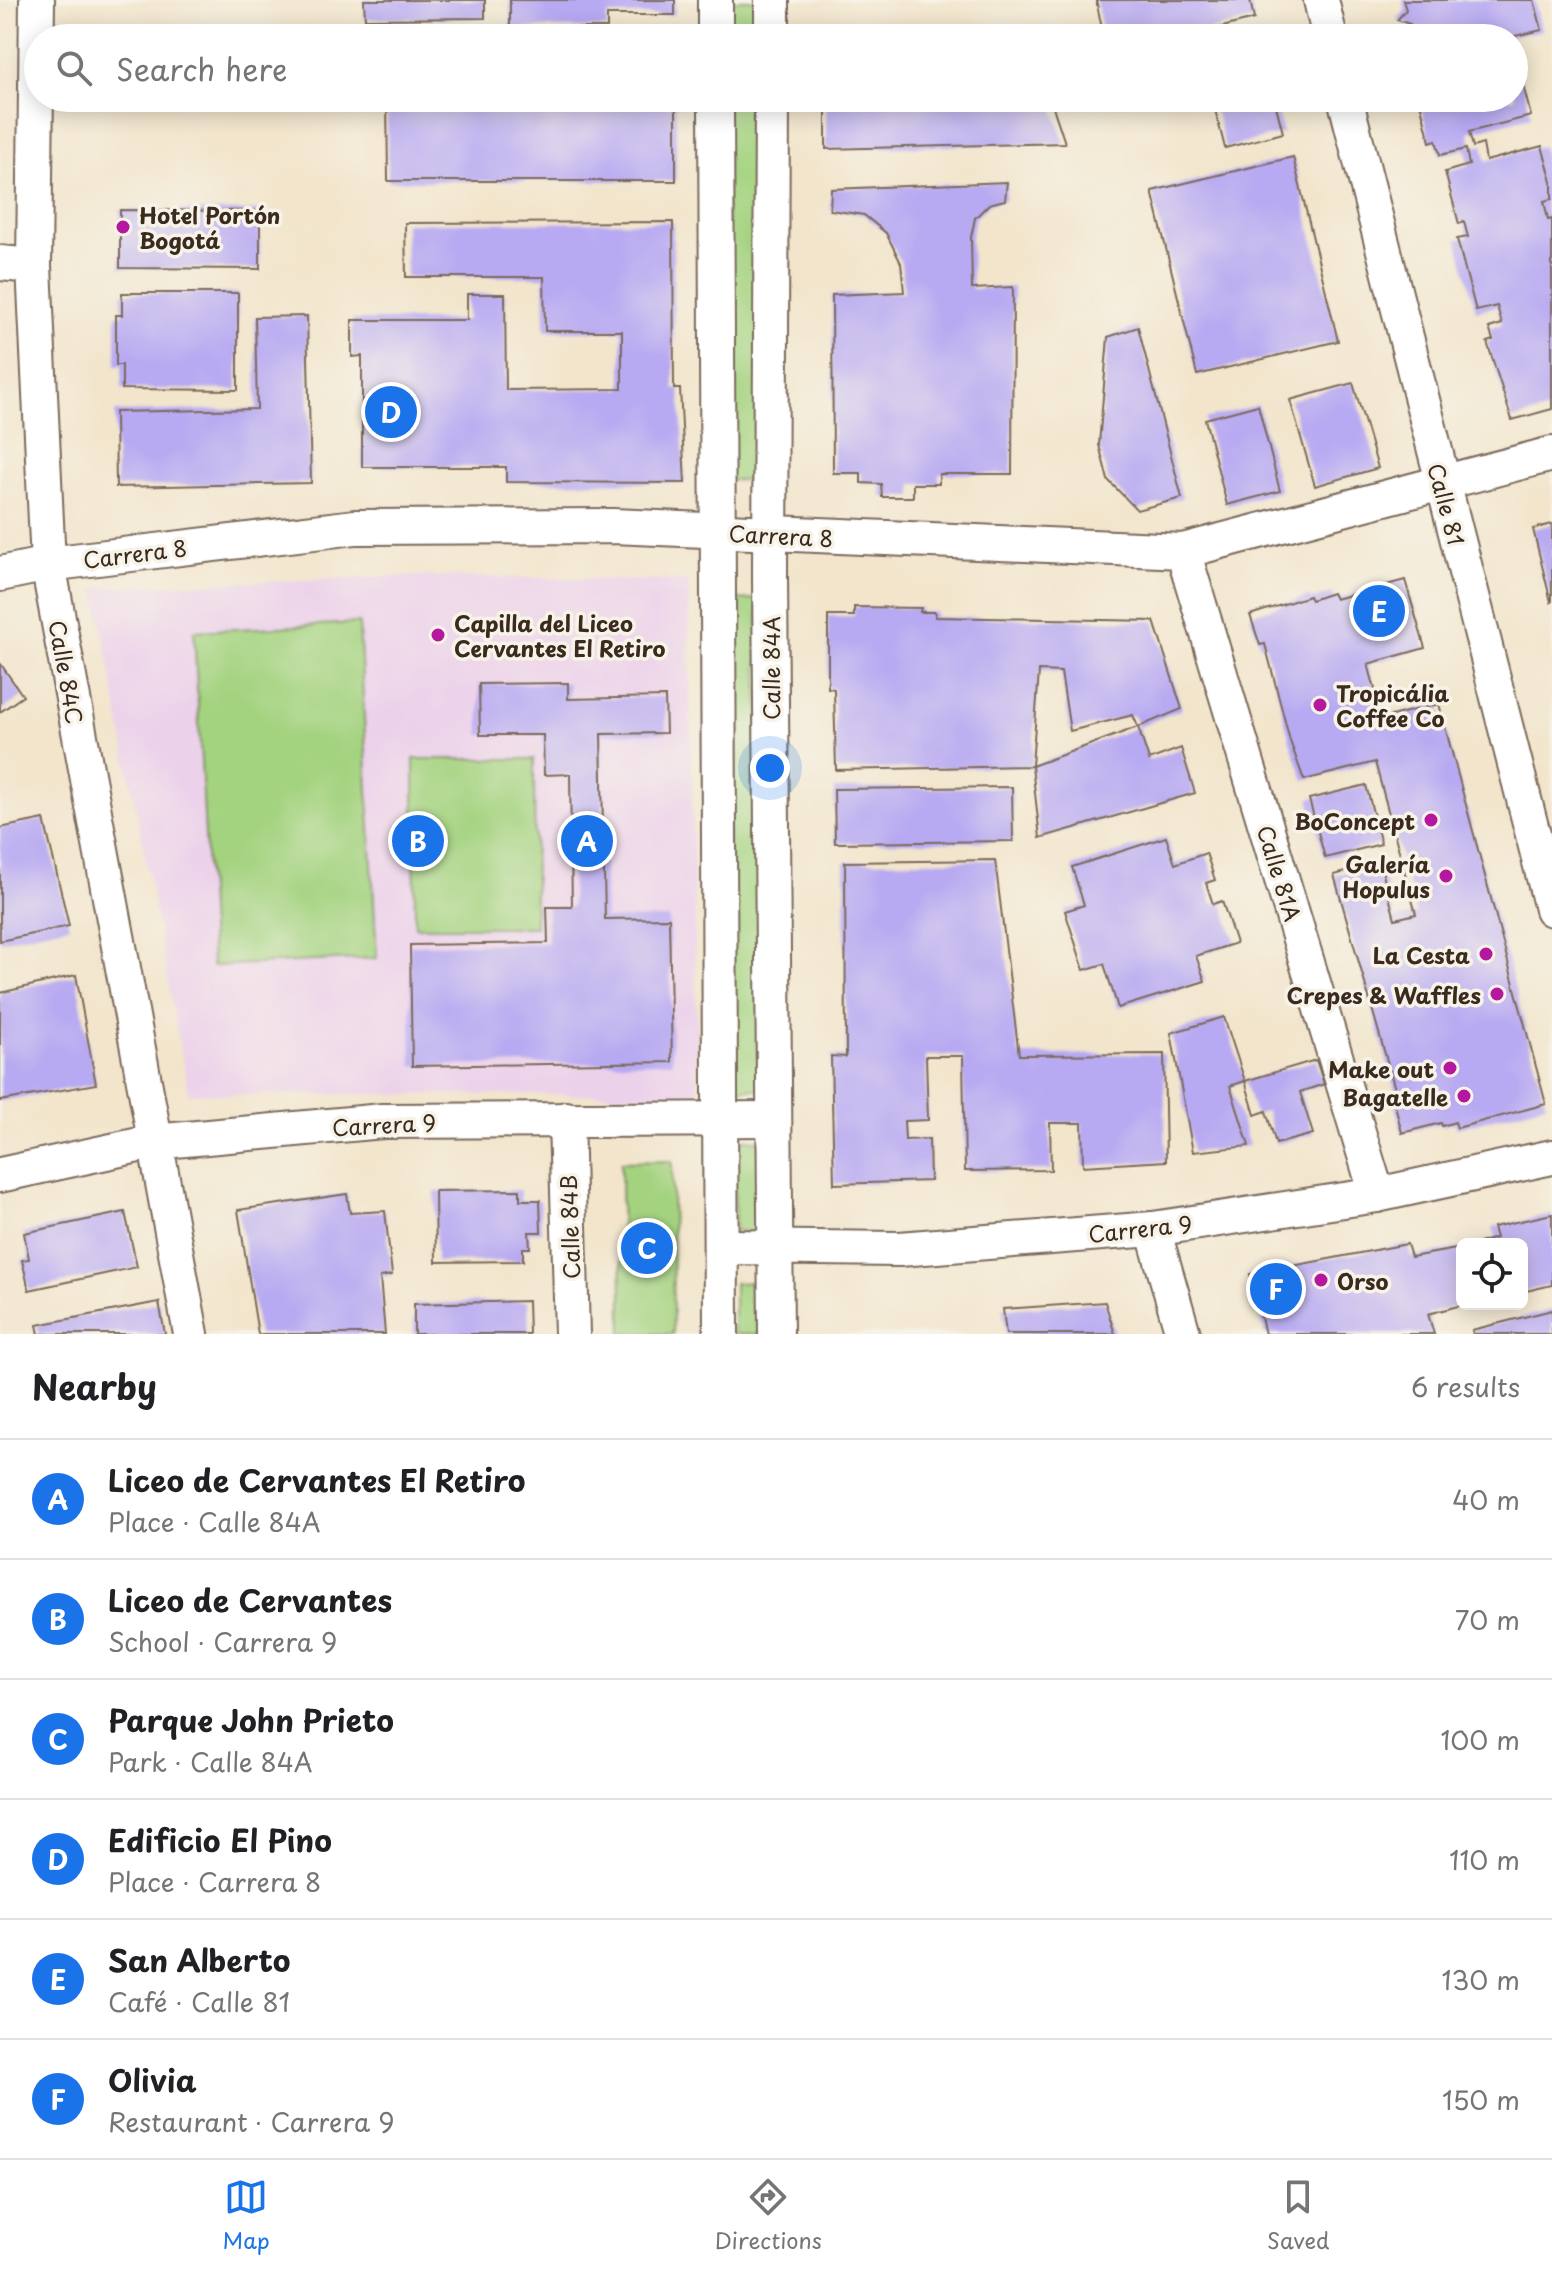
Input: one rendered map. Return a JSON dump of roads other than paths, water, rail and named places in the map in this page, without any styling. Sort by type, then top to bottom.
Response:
[{"type":"street","name":"Calle 84C","points":[[37,0],[37,24]]},
{"type":"street","points":[[715,0],[715,24]]},
{"type":"street","points":[[772,0],[772,24]]},
{"type":"street","points":[[1321,0],[1327,24]]},
{"type":"street","name":"Calle 84C","points":[[36,112],[34,266],[48,564],[191,1334]]},
{"type":"street","points":[[716,112],[721,1334]]},
{"type":"street","name":"Calle 84A","points":[[772,112],[770,535],[776,1334]]},
{"type":"street","name":"Calle 81","points":[[1349,112],[1552,909]]},
{"type":"street","points":[[0,263],[34,266]]},
{"type":"street","name":"Carrera 8","points":[[0,574],[48,564],[355,527],[613,526],[1183,551],[1552,454]]},
{"type":"street","name":"Calle 81A","points":[[1183,551],[1377,1195]]},
{"type":"street","name":"Calle 84B","points":[[566,1119],[572,1334]]},
{"type":"street","name":"Carrera 9","points":[[0,1175],[153,1142],[383,1121],[773,1119]]},
{"type":"street","name":"Carrera 9","points":[[722,1247],[899,1249],[1153,1229],[1377,1195],[1552,1157]]},
{"type":"street","points":[[1153,1229],[1183,1334]]},
{"type":"place","name":"Hotel Portón Bogotá","points":[[123,227]]},
{"type":"place","name":"Edificio El Pino","points":[[391,412]]},
{"type":"place","name":"San Alberto","points":[[1379,611]]},
{"type":"place","name":"Capilla del Liceo Cervantes El Retiro","points":[[438,635]]},
{"type":"place","name":"Tropicália Coffee Co","points":[[1320,705]]},
{"type":"place","name":"BoConcept","points":[[1431,820]]},
{"type":"place","name":"Liceo de Cervantes","points":[[418,841]]},
{"type":"place","name":"Liceo de Cervantes El Retiro","points":[[587,841]]},
{"type":"place","name":"Galería Hopulus","points":[[1446,876]]},
{"type":"place","name":"La Cesta","points":[[1486,954]]},
{"type":"place","name":"Crepes & Waffles","points":[[1497,994]]},
{"type":"place","name":"Make out","points":[[1450,1068]]},
{"type":"place","name":"Bagatelle","points":[[1464,1096]]},
{"type":"place","name":"Parque John Prieto","points":[[647,1248]]},
{"type":"place","name":"Orso","points":[[1321,1280]]},
{"type":"place","name":"Olivia","points":[[1276,1289]]}]
